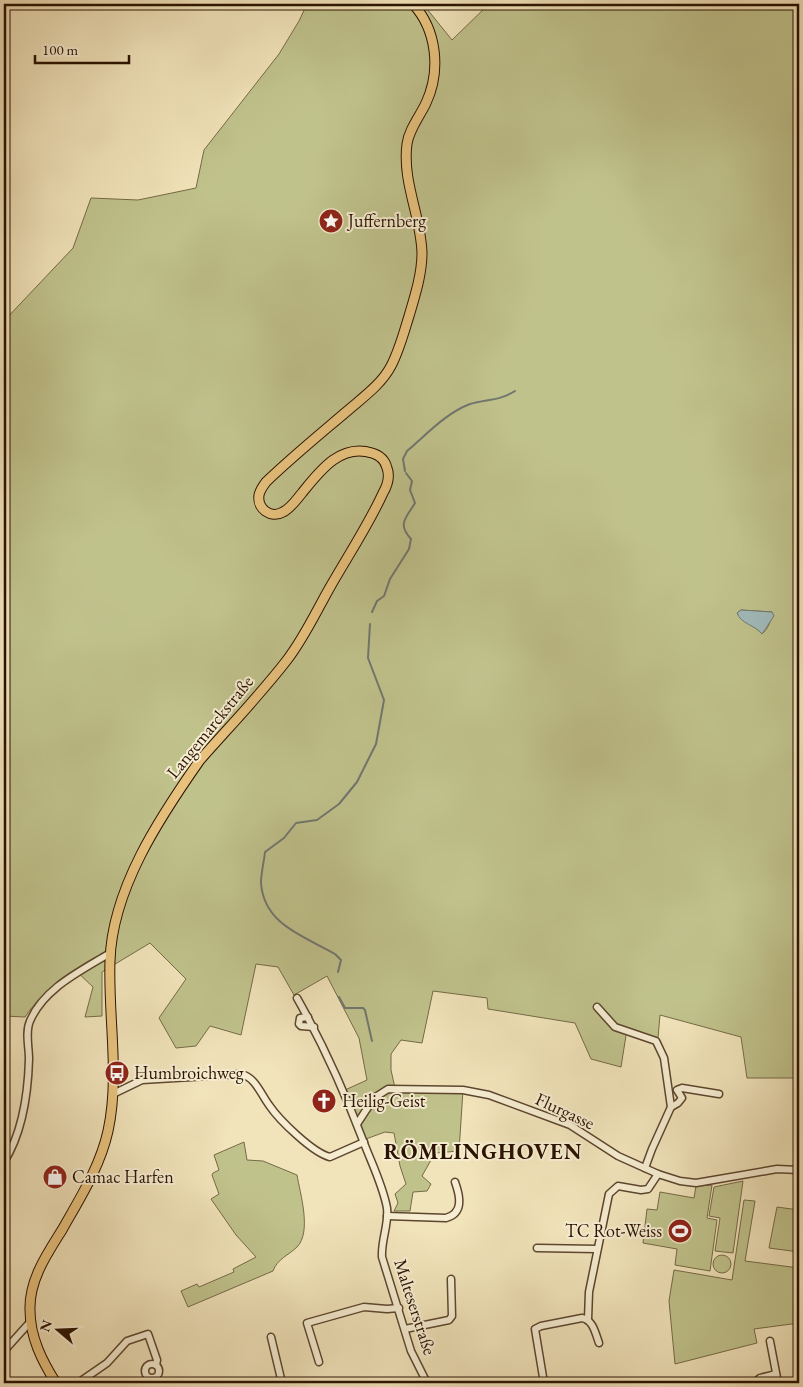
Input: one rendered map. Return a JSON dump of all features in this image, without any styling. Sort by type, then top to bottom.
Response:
[{"type":"main road","name":"Langemarckstraße","points":[[56,1383],[39,1352],[31,1321],[30,1298],[46,1255],[99,1161],[111,1118],[113,1094],[110,953],[116,922],[124,896],[143,849],[200,760],[288,659],[384,492],[388,478],[387,467],[382,458],[376,454],[365,451],[343,454],[321,470],[291,506],[283,512],[276,515],[269,514],[263,510],[259,500],[259,493],[266,482],[384,376],[391,366],[414,300],[421,269],[421,243],[405,164],[407,142],[432,88],[435,64],[434,49],[429,30],[413,4]]},
{"type":"street","points":[[4,1162],[16,1138],[22,1115],[29,1058],[28,1024],[30,1020],[50,993],[110,953]]},
{"type":"street","name":"Malteserstraße","points":[[297,998],[314,1027],[334,1069],[364,1142],[387,1206],[387,1216],[381,1245],[382,1257],[411,1350],[427,1383]]},
{"type":"street","points":[[596,1007],[615,1027],[656,1040],[664,1058],[671,1107],[645,1168]]},
{"type":"street","points":[[308,1016],[300,1018],[299,1024],[301,1026],[314,1027]]},
{"type":"street","points":[[113,1094],[142,1080],[241,1074],[254,1081],[269,1105],[283,1122],[316,1151],[325,1156],[330,1158],[364,1142]]},
{"type":"street","points":[[670,1093],[682,1088],[719,1094]]},
{"type":"street","name":"Flurgasse","points":[[357,1124],[374,1098],[388,1089],[463,1090],[476,1092],[570,1126],[618,1156],[658,1174],[680,1180],[696,1183],[777,1168],[799,1170]]},
{"type":"street","points":[[671,1107],[682,1098],[677,1090]]},
{"type":"street","points":[[599,1343],[588,1319],[589,1292],[609,1194],[618,1186],[641,1190],[648,1189],[658,1174]]},
{"type":"street","points":[[387,1216],[446,1218],[453,1216],[457,1210],[460,1195],[455,1182]]},
{"type":"street","points":[[537,1248],[597,1249]]},
{"type":"street","points":[[405,1329],[445,1321],[452,1316],[451,1279]]},
{"type":"street","points":[[319,1362],[307,1323],[364,1307],[398,1308]]},
{"type":"street","points":[[544,1383],[535,1329],[541,1326],[582,1318],[588,1319]]},
{"type":"street","points":[[4,1351],[31,1321]]},
{"type":"street","points":[[78,1383],[107,1363],[127,1341],[148,1334],[159,1371],[156,1380],[147,1376],[145,1369],[150,1364],[156,1365]]},
{"type":"street","points":[[271,1337],[282,1383]]},
{"type":"street","points":[[770,1341],[778,1383]]},
{"type":"street","points":[[754,1383],[760,1378],[776,1374]]},
{"type":"green space","points":[[307,4],[432,4],[427,9],[452,40],[489,4],[799,4],[799,1078],[747,1078],[741,1037],[660,1015],[658,1038],[627,1029],[621,1067],[591,1059],[575,1023],[488,1009],[487,998],[433,991],[422,1043],[401,1040],[391,1054],[391,1070],[395,1088],[463,1090],[459,1151],[435,1153],[422,1176],[431,1184],[427,1191],[413,1192],[410,1211],[394,1211],[398,1203],[395,1194],[406,1184],[400,1166],[394,1133],[385,1132],[363,1140],[345,1090],[367,1080],[359,1038],[327,976],[294,995],[278,967],[256,964],[241,1035],[210,1026],[196,1046],[176,1048],[159,1018],[186,979],[150,943],[102,972],[102,1016],[85,1017],[93,987],[75,970],[60,980],[36,1002],[25,1017],[4,1016],[7,979],[4,979],[4,321],[73,248],[91,198],[138,200],[196,188],[204,150],[279,54]],"holes":[[[741,610],[772,612],[769,624],[762,634],[737,613]]]},
{"type":"green space","points":[[244,1142],[247,1160],[263,1161],[297,1175],[304,1212],[304,1232],[297,1247],[277,1263],[273,1271],[188,1307],[181,1291],[197,1284],[199,1287],[234,1272],[233,1269],[256,1257],[236,1235],[211,1199],[219,1194],[212,1175],[219,1170],[214,1155]]},
{"type":"green space","points":[[743,1181],[733,1253],[715,1251],[720,1218],[709,1216],[714,1187]]},
{"type":"green space","name":"TC Rot-Weiss","points":[[712,1185],[707,1218],[717,1220],[710,1271],[675,1265],[677,1249],[643,1243],[647,1209],[657,1210],[660,1192],[694,1198],[696,1186]]},
{"type":"green space","points":[[744,1200],[755,1201],[745,1261],[799,1268],[799,1323],[754,1329],[757,1343],[675,1364],[669,1301],[674,1270],[732,1280]]},
{"type":"green space","points":[[777,1207],[799,1210],[799,1252],[769,1248]]},
{"type":"green space","points":[[718,1255],[726,1255],[731,1260],[729,1271],[718,1273],[713,1268],[713,1260]]},
{"type":"water","points":[[741,610],[772,612],[774,616],[762,634],[739,617],[737,613]]},
{"type":"waterway","points":[[405,471],[403,459],[407,451],[445,418],[470,404],[498,398],[515,391]]},
{"type":"waterway","points":[[372,612],[377,601],[384,596],[390,579],[409,549],[411,539],[404,529],[404,521],[415,503],[410,490],[412,481],[406,473]]},
{"type":"waterway","points":[[338,972],[341,960],[335,954],[287,927],[269,909],[264,897],[261,875],[265,852],[284,838],[296,823],[317,820],[339,804],[357,782],[376,744],[384,700],[368,658],[370,624]]},
{"type":"waterway","points":[[339,997],[345,1008],[363,1008],[365,1010],[372,1041]]},
{"type":"place","name":"Juffernberg","points":[[331,221]]},
{"type":"place","name":"Humbroichweg","points":[[117,1073]]},
{"type":"place","name":"Heilig-Geist","points":[[324,1101]]},
{"type":"place","name":"Camac Harfen","points":[[55,1177]]},
{"type":"place","name":"TC Rot-Weiss","points":[[680,1231]]},
{"type":"district","name":"RÖMLINGHOVEN","points":[[483,1151]]}]
